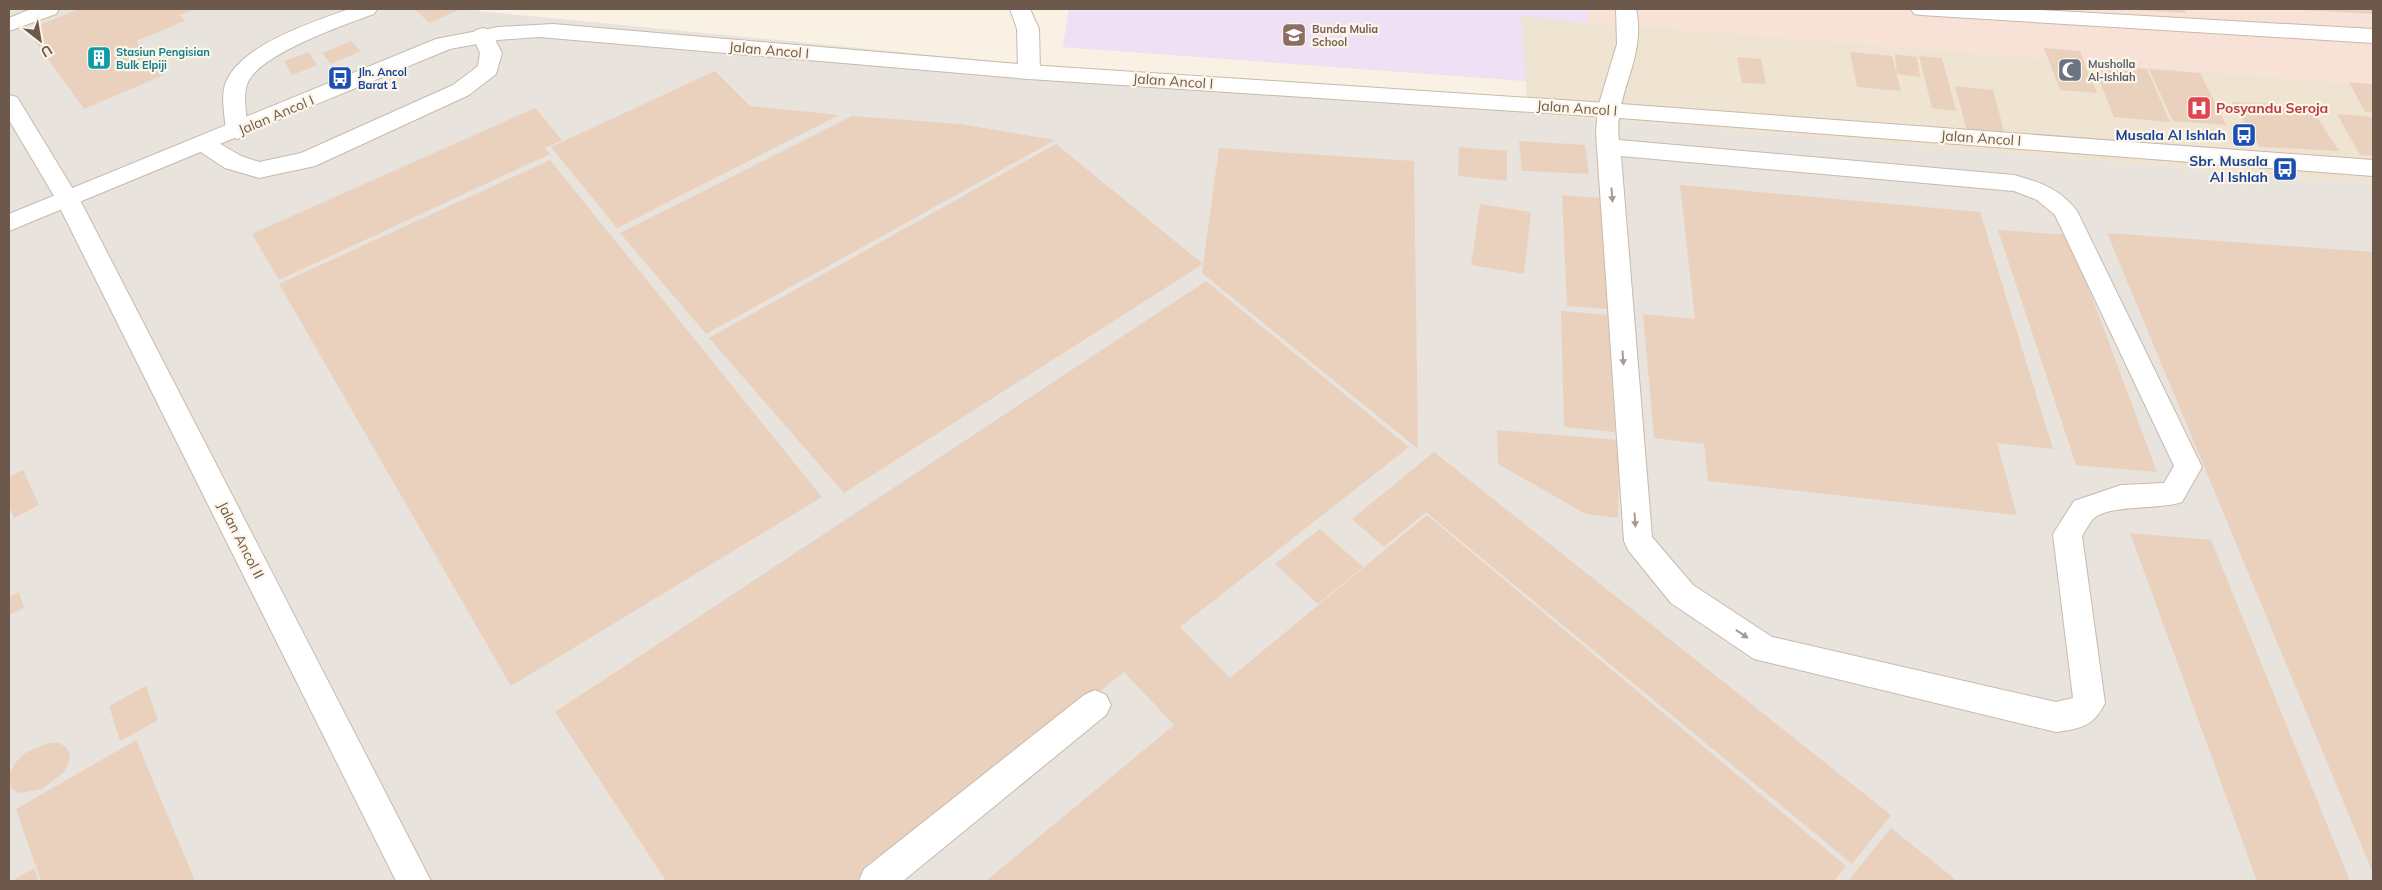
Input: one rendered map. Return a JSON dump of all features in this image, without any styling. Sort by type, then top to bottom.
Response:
[{"type":"street","points":[[9,25],[49,9]]},
{"type":"street","points":[[237,131],[237,81],[245,68],[280,46],[367,9]]},
{"type":"street","points":[[1020,9],[1028,29],[1029,72]]},
{"type":"street","points":[[1609,147],[2014,183],[2038,189],[2058,201],[2069,217],[2188,467],[2172,494],[2121,497],[2084,508],[2067,534],[2075,575],[2078,619],[2089,703],[2079,714],[2056,717],[1765,649],[1682,594],[1638,540],[1636,534],[1609,147],[1605,130],[1607,110],[1628,45],[1626,9]]},
{"type":"street","points":[[1921,9],[2373,36]]},
{"type":"street","name":"Jalan Ancol I","points":[[9,224],[444,44],[483,35],[519,30],[553,31],[1029,72],[1607,110],[2373,168]]},
{"type":"street","points":[[204,144],[233,162],[259,170],[307,160],[461,90],[488,69],[491,53],[483,35]]},
{"type":"street","name":"Jalan Ancol II","points":[[9,102],[68,200],[414,881]]},
{"type":"street","points":[[876,881],[1095,705]]},
{"type":"shaded area","points":[[9,9],[483,9],[478,11],[1528,113],[2373,184],[2373,881],[9,881]]},
{"type":"shaded area","points":[[1069,9],[2373,9],[2373,85],[1521,16],[1526,81],[1063,47]]},
{"type":"shaded area","name":"Bunda Mulia School","points":[[1069,9],[1587,9],[1589,23],[1521,16],[1526,81],[1063,47]]},
{"type":"shaded area","points":[[1521,16],[2373,85],[2373,184],[1528,113]]},
{"type":"building","name":"Stasiun Pengisian Bulk Elpiji","points":[[79,9],[195,9],[180,15],[185,21],[136,41],[164,75],[84,109],[27,30]]},
{"type":"building","points":[[414,9],[460,9],[430,23]]},
{"type":"building","points":[[2184,9],[2186,13],[2134,10]]},
{"type":"building","points":[[2373,9],[2373,14],[2302,10]]},
{"type":"building","points":[[351,41],[361,51],[331,64],[322,53]]},
{"type":"building","name":"Musholla Al-Ishlah","points":[[2044,48],[2080,51],[2097,93],[2060,90]]},
{"type":"building","points":[[309,52],[317,65],[292,75],[284,61]]},
{"type":"building","points":[[1850,52],[1892,56],[1901,91],[1857,87]]},
{"type":"building","points":[[1895,54],[1917,57],[1920,77],[1897,74]]},
{"type":"building","points":[[1919,56],[1942,58],[1956,111],[1932,108]]},
{"type":"building","points":[[1737,57],[1761,59],[1766,84],[1742,83]]},
{"type":"building","points":[[2093,65],[2147,69],[2170,122],[2114,117]]},
{"type":"building","points":[[2149,69],[2200,73],[2226,125],[2173,121]]},
{"type":"building","points":[[715,71],[750,106],[839,115],[617,228],[551,147]]},
{"type":"building","points":[[2349,82],[2373,84],[2373,112],[2365,112]]},
{"type":"building","points":[[1955,86],[1993,90],[2005,135],[1967,131]]},
{"type":"building","points":[[2232,102],[2309,105],[2339,151],[2260,147]]},
{"type":"building","points":[[535,108],[562,140],[545,148],[550,154],[279,280],[252,234]]},
{"type":"building","points":[[2337,114],[2373,117],[2373,156],[2360,155]]},
{"type":"building","points":[[852,116],[960,124],[1055,140],[706,334],[620,233]]},
{"type":"building","points":[[1519,141],[1585,145],[1589,174],[1522,171]]},
{"type":"building","points":[[1056,144],[1203,264],[844,493],[709,338]]},
{"type":"building","points":[[1459,147],[1507,151],[1507,181],[1458,176]]},
{"type":"building","points":[[1219,148],[1414,161],[1418,449],[1202,273]]},
{"type":"building","points":[[550,160],[822,497],[511,686],[279,284]]},
{"type":"building","points":[[1680,185],[1980,212],[2053,449],[1997,443],[2017,515],[1708,481],[1704,444],[1654,438],[1643,314],[1695,319]]},
{"type":"building","points":[[1562,195],[1612,199],[1620,310],[1567,306]]},
{"type":"building","points":[[1480,204],[1531,212],[1524,274],[1471,265]]},
{"type":"building","points":[[1998,230],[2069,235],[2157,472],[2076,465]]},
{"type":"building","points":[[2107,233],[2373,252],[2373,873]]},
{"type":"building","points":[[1206,281],[1409,447],[1180,627],[1230,678],[1427,515],[1846,866],[1834,881],[986,881],[1174,725],[1124,672],[860,881],[666,881],[555,712]]},
{"type":"building","points":[[1561,311],[1608,315],[1615,432],[1564,427]]},
{"type":"building","points":[[1497,430],[1619,440],[1618,518],[1586,514],[1498,464]]},
{"type":"building","points":[[1434,452],[1891,815],[1852,864],[1426,512],[1384,547],[1352,519]]},
{"type":"building","points":[[23,470],[39,505],[14,518],[9,505],[9,477]]},
{"type":"building","points":[[1320,529],[1363,567],[1318,604],[1275,564]]},
{"type":"building","points":[[2130,533],[2211,540],[2350,881],[2257,881]]},
{"type":"building","points":[[19,592],[24,608],[9,615],[9,597]]},
{"type":"building","points":[[146,686],[158,720],[120,741],[109,706]]},
{"type":"building","points":[[136,740],[195,881],[41,881],[16,809]]},
{"type":"building","points":[[48,743],[59,743],[66,747],[70,753],[69,762],[63,773],[42,789],[19,793],[12,789],[9,780],[10,772],[16,762],[25,753]]},
{"type":"building","points":[[1891,828],[1955,879],[1954,881],[1848,881]]},
{"type":"building","points":[[34,868],[39,881],[12,881]]},
{"type":"place","name":"Bunda Mulia School","points":[[1294,35]]},
{"type":"place","name":"Stasiun Pengisian Bulk Elpiji","points":[[99,58]]},
{"type":"place","name":"Musholla Al-Ishlah","points":[[2070,70]]},
{"type":"place","name":"Jln. Ancol Barat 1","points":[[340,78]]},
{"type":"place","name":"Posyandu Seroja","points":[[2199,108]]},
{"type":"place","name":"Musala Al Ishlah","points":[[2244,135]]},
{"type":"place","name":"Sbr. Musala Al Ishlah","points":[[2285,169]]}]
